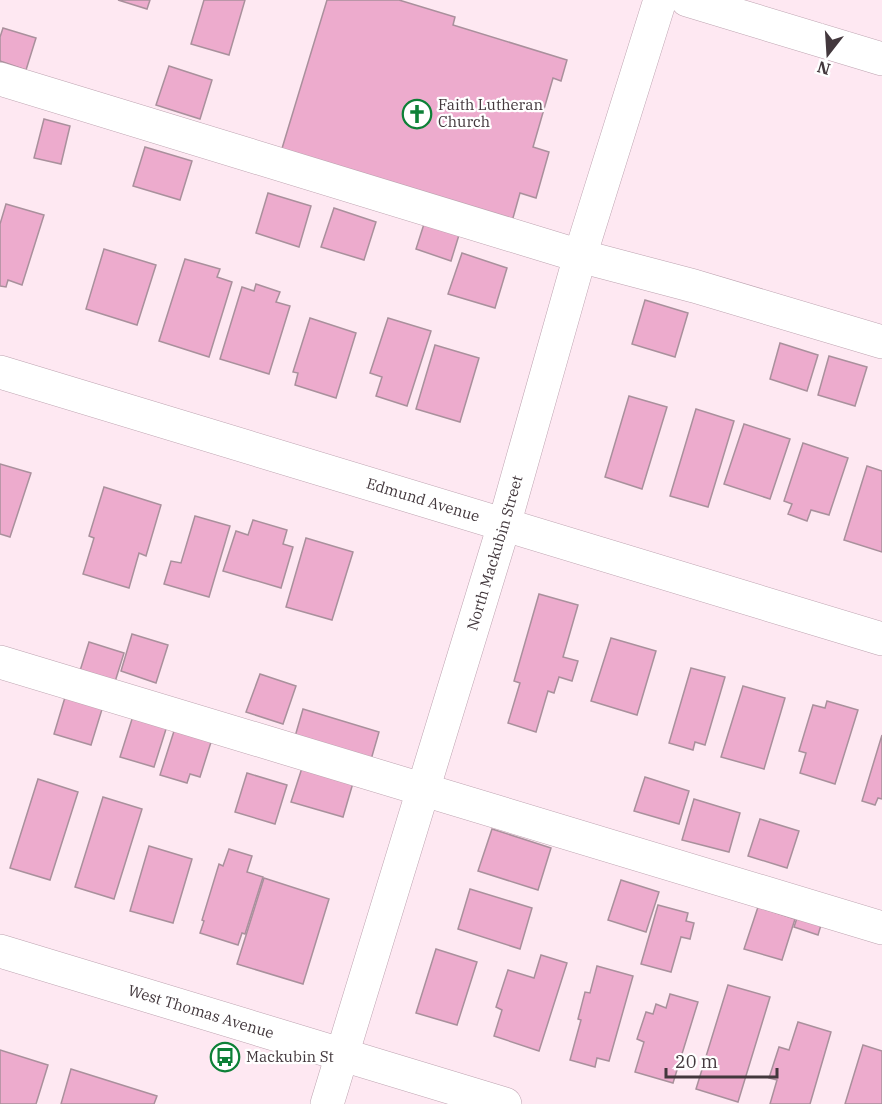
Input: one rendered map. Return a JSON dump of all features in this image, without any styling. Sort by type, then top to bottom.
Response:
[{"type":"street","name":"North Mackubin Street","points":[[327,1104],[504,525],[580,256],[660,0]]},
{"type":"street","points":[[687,0],[882,59]]},
{"type":"street","points":[[0,79],[580,256],[694,286],[882,342]]},
{"type":"street","name":"Edmund Avenue","points":[[0,372],[882,639]]},
{"type":"street","points":[[0,662],[882,928]]},
{"type":"street","name":"West Thomas Avenue","points":[[0,951],[505,1104]]},
{"type":"building","points":[[118,0],[150,0],[147,9]]},
{"type":"building","points":[[204,0],[245,0],[229,55],[191,44]]},
{"type":"building","name":"Faith Lutheran Church","points":[[327,0],[399,0],[455,17],[453,25],[567,60],[561,81],[553,78],[533,147],[549,152],[536,198],[520,193],[511,225],[280,155]]},
{"type":"building","points":[[3,28],[36,38],[26,70],[0,61],[0,37]]},
{"type":"building","points":[[169,66],[212,80],[200,119],[156,105]]},
{"type":"building","points":[[44,119],[70,126],[61,164],[34,158]]},
{"type":"building","points":[[145,147],[192,161],[180,200],[133,186]]},
{"type":"building","points":[[268,193],[311,206],[299,247],[256,233]]},
{"type":"building","points":[[6,204],[44,215],[22,285],[8,280],[6,287],[0,286],[0,224]]},
{"type":"building","points":[[334,208],[376,222],[364,260],[321,247]]},
{"type":"building","points":[[424,224],[459,235],[451,261],[416,249]]},
{"type":"building","points":[[104,249],[156,265],[137,325],[86,309]]},
{"type":"building","points":[[462,253],[507,268],[495,308],[448,294]]},
{"type":"building","points":[[185,259],[220,269],[217,277],[232,282],[209,357],[159,341]]},
{"type":"building","points":[[256,284],[280,292],[276,302],[290,306],[269,374],[220,359],[242,287],[254,291]]},
{"type":"building","points":[[645,300],[688,313],[675,357],[632,344]]},
{"type":"building","points":[[310,318],[356,333],[336,398],[295,385],[298,373],[293,372]]},
{"type":"building","points":[[388,318],[431,331],[407,406],[376,396],[382,377],[370,373]]},
{"type":"building","points":[[780,343],[818,355],[807,391],[770,379]]},
{"type":"building","points":[[435,345],[479,358],[460,422],[416,409]]},
{"type":"building","points":[[829,356],[867,367],[855,406],[818,395]]},
{"type":"building","points":[[629,396],[667,407],[642,489],[605,477]]},
{"type":"building","points":[[696,409],[734,421],[708,507],[670,496]]},
{"type":"building","points":[[744,424],[790,439],[770,499],[724,484]]},
{"type":"building","points":[[803,443],[848,458],[829,515],[811,510],[807,521],[788,514],[792,504],[784,501]]},
{"type":"building","points":[[0,464],[31,473],[10,537],[0,534]]},
{"type":"building","points":[[867,466],[882,471],[882,552],[844,540]]},
{"type":"building","points":[[104,487],[161,505],[146,556],[139,553],[129,588],[83,574],[94,538],[89,536]]},
{"type":"building","points":[[195,516],[230,526],[209,597],[164,584],[171,561],[181,563]]},
{"type":"building","points":[[253,520],[287,530],[283,544],[293,547],[281,588],[223,571],[236,531],[248,535]]},
{"type":"building","points":[[306,538],[353,552],[332,620],[286,607]]},
{"type":"building","points":[[539,594],[578,605],[563,657],[578,661],[572,681],[559,677],[554,693],[548,691],[536,732],[508,723],[520,683],[514,681]]},
{"type":"building","points":[[132,634],[168,645],[156,683],[121,671]]},
{"type":"building","points":[[611,638],[656,651],[637,715],[591,701]]},
{"type":"building","points":[[89,642],[124,653],[114,685],[79,674]]},
{"type":"building","points":[[691,668],[725,677],[705,745],[695,742],[693,750],[669,743]]},
{"type":"building","points":[[260,674],[296,686],[283,724],[246,712]]},
{"type":"building","points":[[743,686],[785,698],[764,769],[721,757]]},
{"type":"building","points":[[66,694],[103,706],[91,745],[54,734]]},
{"type":"building","points":[[827,701],[858,710],[835,784],[800,773],[806,753],[799,751],[813,705],[825,708]]},
{"type":"building","points":[[303,709],[379,732],[370,763],[294,740]]},
{"type":"building","points":[[133,716],[167,726],[154,767],[120,757]]},
{"type":"building","points":[[175,728],[212,739],[200,777],[190,774],[187,783],[160,775]]},
{"type":"building","points":[[882,735],[882,799],[878,798],[875,805],[862,801]]},
{"type":"building","points":[[302,768],[353,783],[343,817],[291,802]]},
{"type":"building","points":[[247,773],[287,785],[275,824],[235,812]]},
{"type":"building","points":[[645,777],[689,791],[679,824],[634,811]]},
{"type":"building","points":[[38,779],[78,792],[50,880],[10,868]]},
{"type":"building","points":[[103,797],[142,809],[114,899],[75,887]]},
{"type":"building","points":[[694,799],[740,813],[729,852],[682,840]]},
{"type":"building","points":[[760,819],[799,831],[787,868],[748,856]]},
{"type":"building","points":[[492,829],[551,848],[538,890],[478,871]]},
{"type":"building","points":[[149,846],[192,859],[173,923],[130,911]]},
{"type":"building","points":[[229,849],[252,856],[247,872],[263,877],[245,934],[242,933],[238,945],[200,933],[219,864],[223,866]]},
{"type":"building","points":[[264,878],[329,899],[303,984],[237,964]]},
{"type":"building","points":[[621,880],[659,892],[646,932],[608,920]]},
{"type":"building","points":[[470,889],[532,908],[520,949],[458,929]]},
{"type":"building","points":[[658,905],[688,913],[686,921],[694,923],[690,939],[681,937],[671,972],[641,964]]},
{"type":"building","points":[[758,907],[795,919],[782,960],[744,949]]},
{"type":"building","points":[[797,918],[821,925],[818,935],[794,927]]},
{"type":"building","points":[[436,949],[477,962],[457,1025],[416,1013]]},
{"type":"building","points":[[541,955],[567,963],[539,1051],[494,1036],[502,1010],[496,1007],[508,970],[534,978]]},
{"type":"building","points":[[597,966],[633,976],[609,1061],[597,1058],[595,1067],[570,1060],[581,1020],[578,1019],[585,992],[590,993]]},
{"type":"building","points":[[728,985],[770,997],[738,1102],[696,1089]]},
{"type":"building","points":[[670,994],[698,1002],[673,1083],[635,1072],[644,1042],[637,1039],[646,1012],[653,1014],[656,1004],[666,1008]]},
{"type":"building","points":[[798,1022],[831,1032],[810,1104],[770,1104],[777,1080],[769,1078],[779,1047],[789,1050]]},
{"type":"building","points":[[863,1045],[882,1051],[882,1104],[845,1104]]},
{"type":"building","points":[[0,1050],[48,1065],[36,1104],[0,1104]]},
{"type":"building","points":[[71,1069],[157,1096],[154,1104],[61,1104]]},
{"type":"place","name":"Faith Lutheran Church","points":[[417,114]]},
{"type":"place","name":"Mackubin St","points":[[225,1057]]}]
